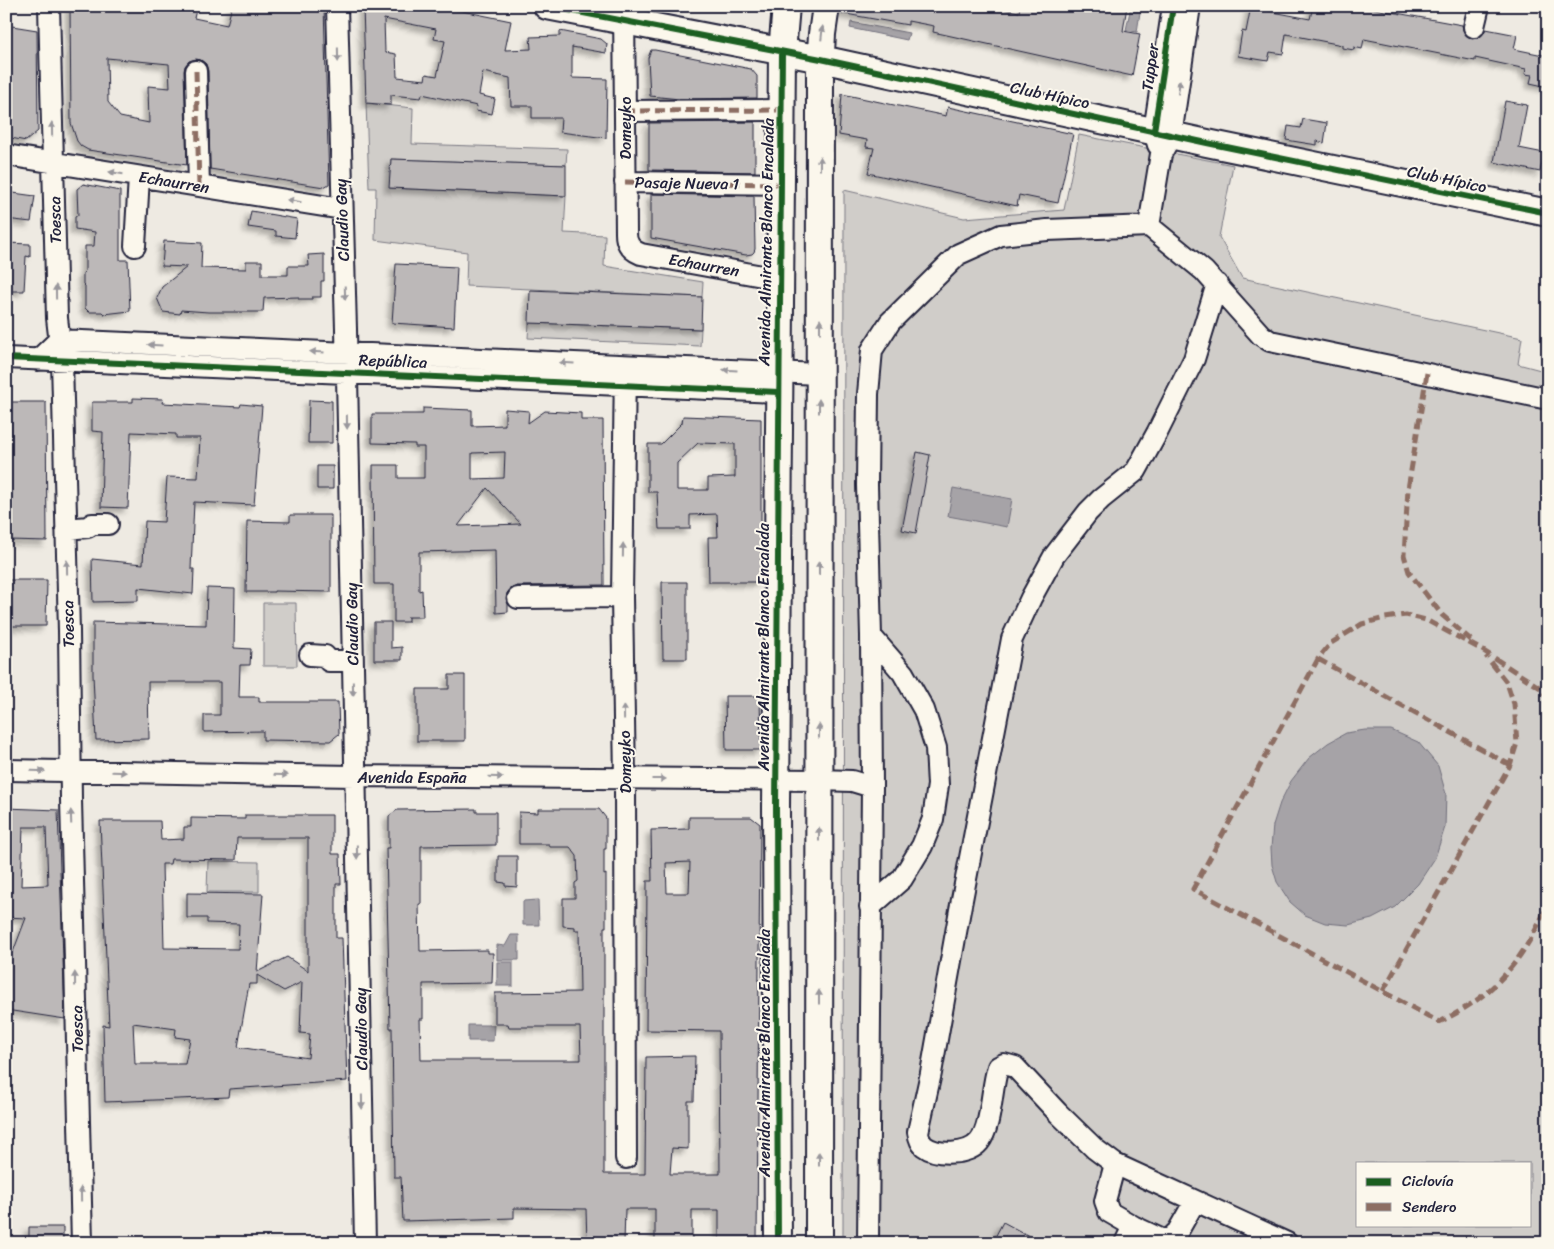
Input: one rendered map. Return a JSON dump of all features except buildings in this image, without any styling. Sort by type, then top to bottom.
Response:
[{"type":"main road","name":"Club Hípico","points":[[547,6],[624,14],[1162,140],[1548,213]]},
{"type":"main road","name":"Avenida Almirante Blanco Encalada","points":[[778,1243],[776,779],[778,382],[782,52],[786,6]]},
{"type":"main road","points":[[819,1243],[820,59],[826,6]]},
{"type":"main road","points":[[778,1191],[819,1191]]},
{"type":"street","name":"Toesca","points":[[49,6],[59,340],[62,361],[82,1243]]},
{"type":"street","name":"Claudio Gay","points":[[337,6],[365,1243]]},
{"type":"street","name":"Tupper","points":[[1162,140],[1172,6]]},
{"type":"street","name":"Tupper","points":[[1162,140],[1190,6]]},
{"type":"street","points":[[1474,27],[1479,6]]},
{"type":"street","name":"Domeyko","points":[[624,14],[626,239],[631,248]]},
{"type":"street","points":[[196,71],[199,186]]},
{"type":"street","points":[[625,111],[781,110]]},
{"type":"street","points":[[1150,226],[1162,140]]},
{"type":"street","name":"Echaurren","points":[[6,155],[342,209]]},
{"type":"street","points":[[135,246],[139,176]]},
{"type":"street","name":"Pasaje Nueva 1","points":[[625,182],[780,184]]},
{"type":"street","points":[[868,1243],[872,787],[867,485],[868,394],[872,350],[890,322],[959,254],[1001,235],[1047,230],[1150,226],[1204,271],[1262,335],[1270,341],[1548,398]]},
{"type":"street","name":"Echaurren","points":[[631,248],[634,252],[641,254],[779,279]]},
{"type":"street","points":[[1217,284],[1194,359],[1136,472],[1101,499],[1088,512],[1054,556],[1031,598],[1012,639],[931,1073],[918,1132],[919,1140],[923,1145],[939,1151],[958,1153],[973,1148],[980,1141],[986,1130],[998,1067],[1004,1064],[1015,1067],[1070,1125],[1095,1149],[1115,1164],[1287,1243]]},
{"type":"street","points":[[38,360],[59,340]]},
{"type":"street","name":"República","points":[[59,340],[346,353],[625,375],[778,382],[819,374]]},
{"type":"street","name":"República","points":[[6,358],[346,373],[625,375]]},
{"type":"street","name":"Domeyko","points":[[625,375],[622,597],[625,779],[626,1158]]},
{"type":"street","points":[[66,529],[88,527],[92,524],[108,524]]},
{"type":"street","points":[[518,598],[622,597]]},
{"type":"street","points":[[870,907],[902,879],[922,846],[933,819],[938,786],[936,748],[924,710],[903,673],[871,636]]},
{"type":"street","points":[[310,655],[322,655],[329,661],[352,661]]},
{"type":"street","name":"Avenida España","points":[[6,770],[355,776],[776,779],[852,781],[872,787]]},
{"type":"street","points":[[1115,1164],[1105,1201],[1109,1212],[1129,1235],[1163,1240],[1171,1238],[1178,1231],[1195,1201]]},
{"type":"shaded area","points":[[1131,6],[1141,6],[1137,32],[1126,30]]},
{"type":"shaded area","points":[[851,22],[909,33],[907,40],[850,28]]},
{"type":"shaded area","points":[[366,103],[413,108],[412,144],[567,149],[566,165],[391,159],[390,188],[566,196],[564,233],[605,235],[604,266],[703,282],[702,297],[466,286],[467,252],[375,240],[376,188],[369,188]]},
{"type":"shaded area","points":[[1079,135],[1233,165],[1219,237],[1242,278],[1522,338],[1518,364],[1548,372],[1548,1243],[843,1243],[844,190],[964,218],[1064,210]]},
{"type":"shaded area","points":[[529,323],[701,329],[700,346],[528,338]]},
{"type":"shaded area","points":[[953,488],[1012,499],[1007,527],[948,516]]},
{"type":"shaded area","points":[[263,603],[296,603],[297,666],[263,666]]},
{"type":"shaded area","points":[[1365,730],[1391,730],[1418,742],[1438,766],[1446,794],[1445,827],[1435,858],[1418,884],[1395,907],[1372,919],[1348,925],[1325,923],[1305,915],[1290,902],[1277,882],[1272,865],[1273,825],[1280,803],[1291,781],[1309,758],[1328,743],[1346,733]]},
{"type":"shaded area","points":[[208,861],[259,862],[259,892],[207,892]]},
{"type":"shaded area","points":[[538,900],[539,925],[523,925],[523,901]]},
{"type":"shaded area","points":[[511,935],[519,935],[519,960],[497,960],[497,945],[505,946]]},
{"type":"shaded area","points":[[497,962],[513,962],[513,986],[497,986]]},
{"type":"shaded area","points":[[468,1025],[494,1025],[493,1041],[468,1041]]},
{"type":"marked path","points":[[196,71],[199,186]]},
{"type":"marked path","points":[[625,111],[781,110]]},
{"type":"marked path","points":[[625,182],[780,184]]},
{"type":"marked path","points":[[1427,373],[1408,489],[1404,555],[1409,572],[1442,615],[1471,640]]},
{"type":"marked path","points":[[1548,701],[1542,689],[1482,650],[1426,620],[1406,615],[1362,624],[1331,643],[1318,659],[1193,889],[1439,1022],[1459,1012],[1476,1000],[1492,988],[1505,974],[1529,942],[1548,904]]},
{"type":"marked path","points":[[1383,991],[1510,765],[1517,743],[1514,704],[1507,683],[1486,656]]},
{"type":"marked path","points":[[1318,659],[1510,765]]},
{"type":"cycle path","points":[[547,6],[821,59],[1207,143],[1548,213]]},
{"type":"cycle path","points":[[1154,131],[1173,6]]},
{"type":"cycle path","points":[[778,1243],[776,808],[782,52]]},
{"type":"cycle path","points":[[6,358],[778,392]]}]
